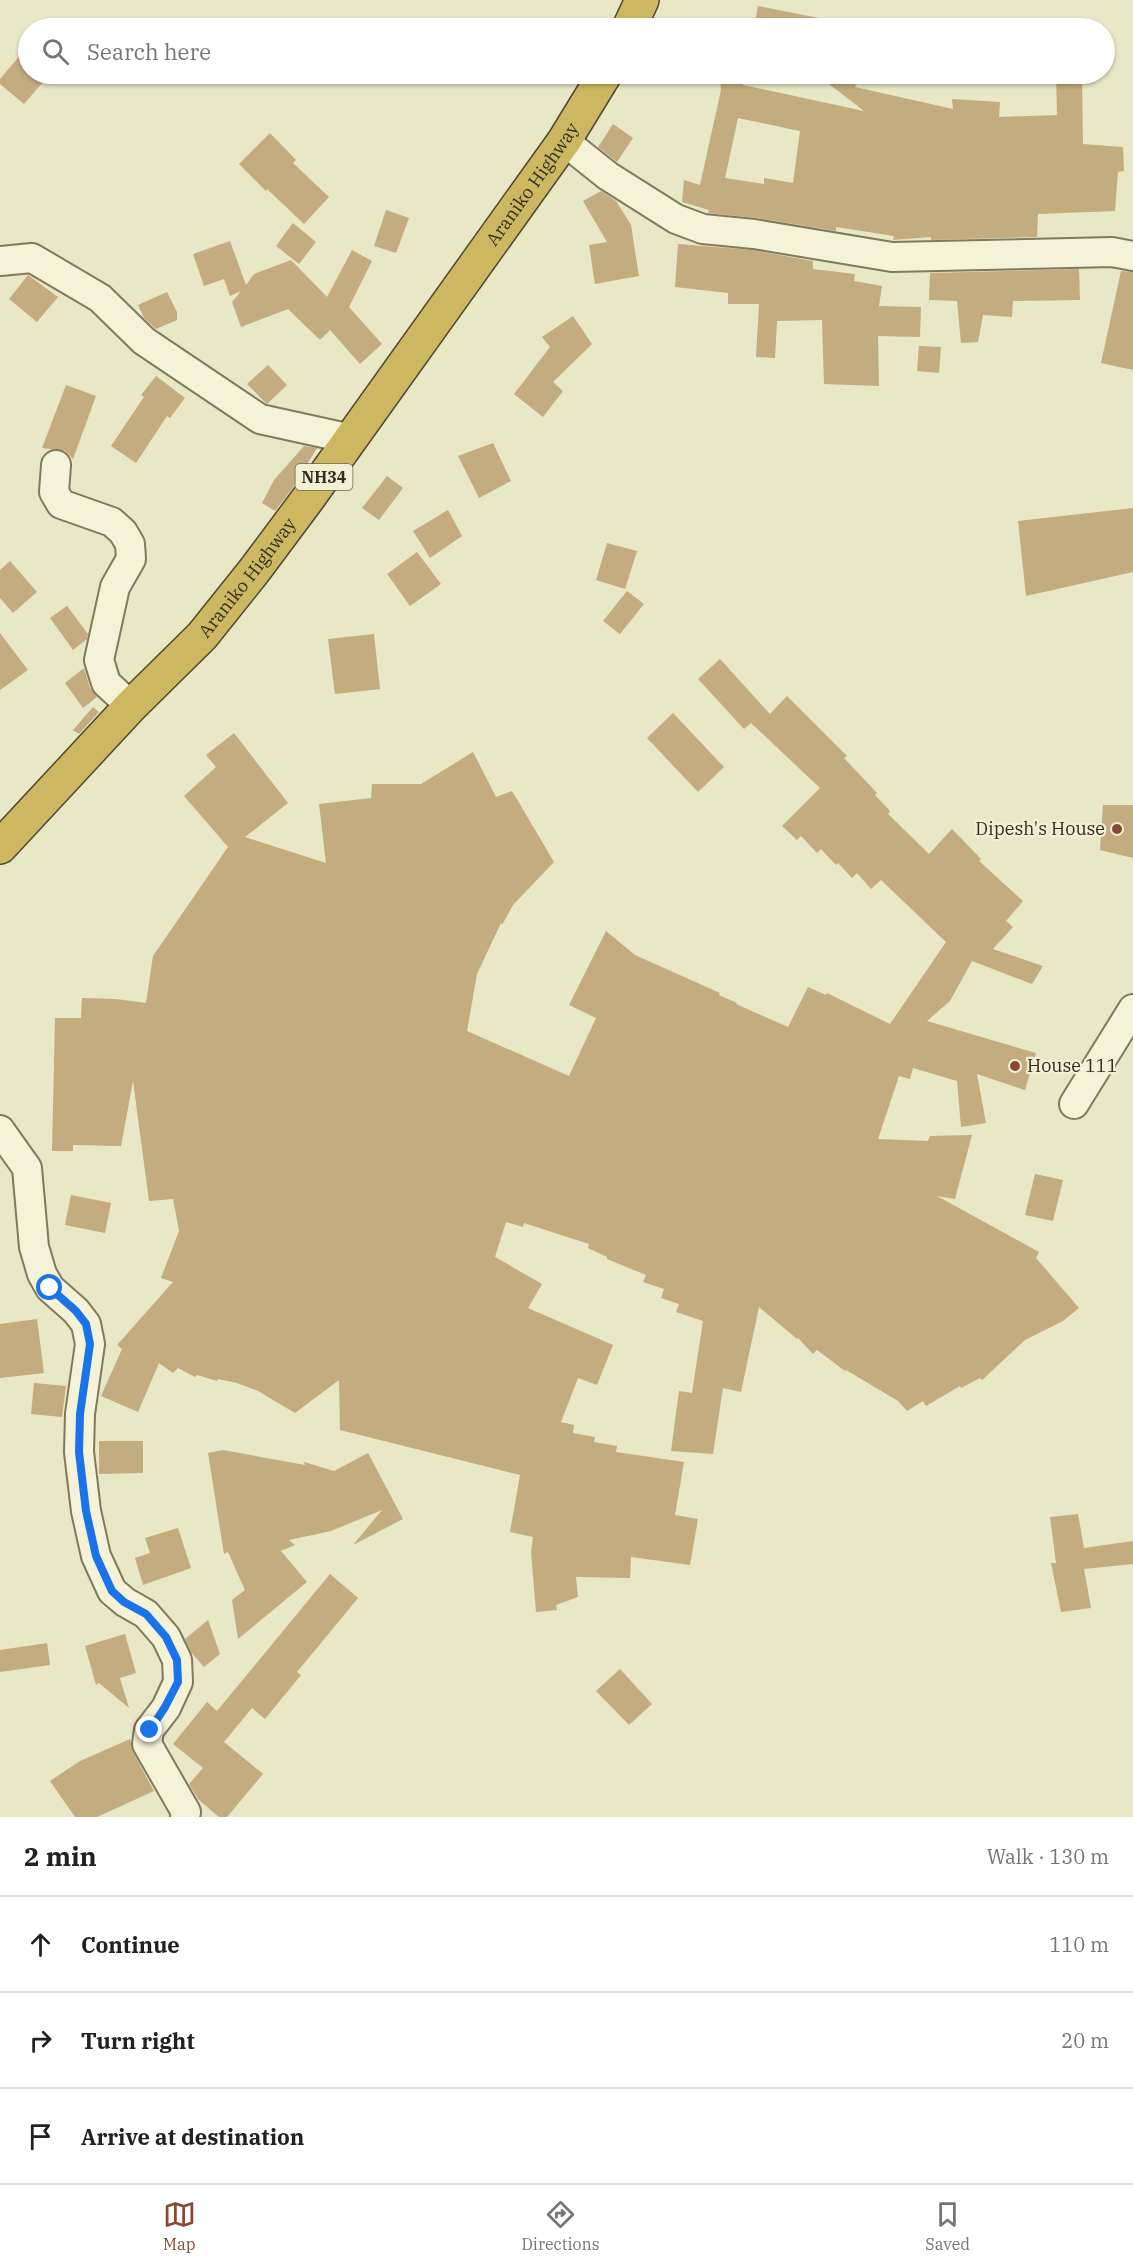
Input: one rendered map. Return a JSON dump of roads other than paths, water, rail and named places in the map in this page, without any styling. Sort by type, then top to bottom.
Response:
[{"type":"highway","points":[[634,18],[642,0]]},
{"type":"highway","name":"Araniko Highway","points":[[0,847],[131,706],[202,636],[351,439],[564,141],[599,84]]},
{"type":"street","points":[[564,141],[608,176],[676,219],[703,230],[754,234],[892,257],[1112,252],[1133,256]]},
{"type":"street","points":[[0,261],[32,258],[100,298],[144,341],[260,419],[351,439]]},
{"type":"street","points":[[56,465],[54,492],[61,504],[112,522],[123,532],[130,544],[131,559],[115,587],[99,660],[106,683],[131,706]]},
{"type":"street","points":[[1074,1104],[1133,1010]]},
{"type":"street","points":[[0,1130],[27,1168],[34,1247],[42,1274],[50,1288],[76,1311],[86,1324],[90,1344],[80,1414],[79,1452],[86,1511],[96,1556],[112,1591],[124,1602],[146,1614],[166,1637],[177,1660],[178,1682],[150,1730],[147,1744],[186,1812],[185,1817]]},
{"type":"place","name":"Dipesh's House","points":[[1117,829]]},
{"type":"place","name":"House 111","points":[[1015,1066]]}]
